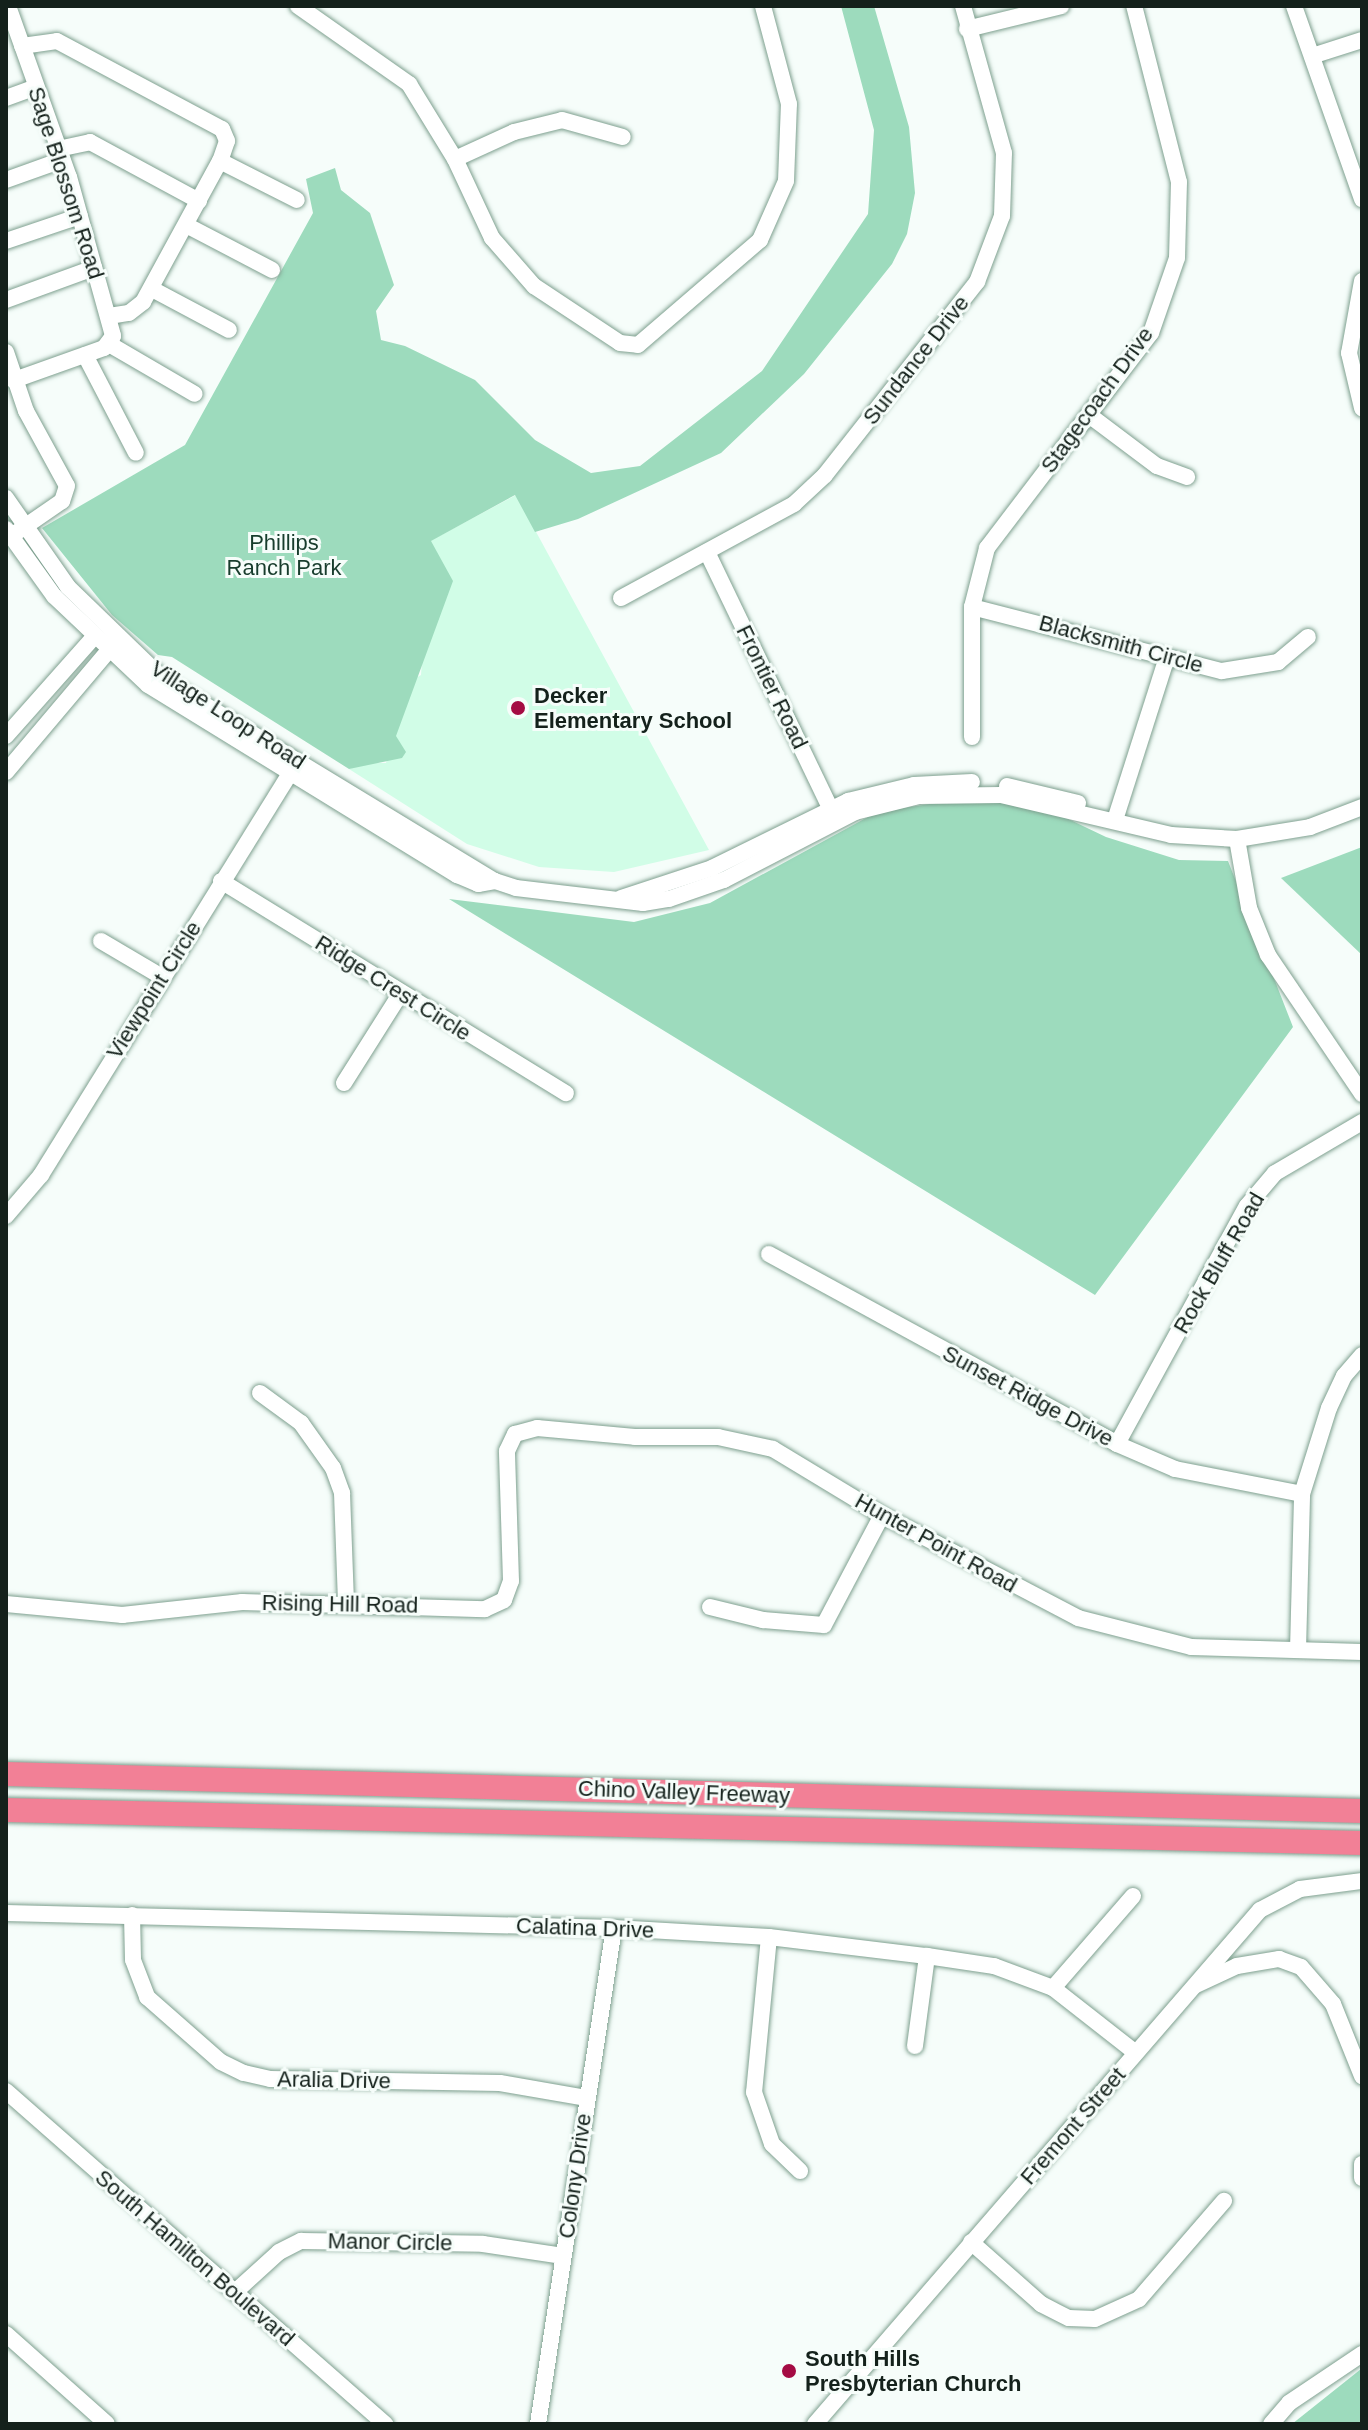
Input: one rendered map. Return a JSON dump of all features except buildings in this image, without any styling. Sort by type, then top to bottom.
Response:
[{"type":"highway","name":"Chino Valley Freeway","points":[[6,1774],[1362,1811]]},
{"type":"highway","name":"Chino Valley Freeway","points":[[6,1810],[1362,1843]]},
{"type":"street","name":"Sage Blossom Road","points":[[8,6],[80,216],[109,316],[113,336],[109,344]]},
{"type":"street","points":[[298,6],[409,84],[455,159],[492,238],[534,286],[620,343],[638,345],[651,338],[760,240],[786,181],[789,104],[763,6]]},
{"type":"street","name":"Sundance Drive","points":[[621,598],[794,504],[825,475],[977,282],[1002,216],[1004,153],[963,6]]},
{"type":"street","points":[[967,29],[1061,6]]},
{"type":"street","name":"Stagecoach Drive","points":[[972,737],[972,607],[987,548],[1151,333],[1177,258],[1179,182],[1134,6]]},
{"type":"street","points":[[1294,6],[1362,199]]},
{"type":"street","points":[[1312,56],[1362,40]]},
{"type":"street","points":[[22,46],[57,41],[222,129],[227,141],[220,161],[152,289],[137,309],[109,316]]},
{"type":"street","points":[[6,98],[36,87]]},
{"type":"street","points":[[455,159],[514,132],[562,120],[623,137]]},
{"type":"street","points":[[6,180],[90,142],[199,201]]},
{"type":"street","points":[[220,161],[297,200]]},
{"type":"street","points":[[6,241],[80,216]]},
{"type":"street","points":[[186,225],[272,270]]},
{"type":"street","points":[[6,300],[94,268]]},
{"type":"street","points":[[1362,281],[1349,353],[1362,408]]},
{"type":"street","points":[[152,289],[229,330]]},
{"type":"street","points":[[14,380],[109,344],[195,394]]},
{"type":"street","points":[[6,352],[14,380],[67,486],[62,501],[25,527],[8,533]]},
{"type":"street","points":[[85,355],[136,453]]},
{"type":"street","points":[[1089,415],[1157,466],[1187,477]]},
{"type":"street","name":"Village Loop Road","points":[[6,498],[68,587],[114,644],[293,768],[495,881],[569,896],[621,898],[726,862],[833,814],[914,785],[969,782],[1053,795],[1115,820],[1171,835],[1237,839],[1310,827],[1362,807]]},
{"type":"street","name":"Village Loop Road","points":[[8,533],[54,596],[94,637],[114,644]]},
{"type":"street","name":"Frontier Road","points":[[707,552],[833,814]]},
{"type":"street","name":"Blacksmith Circle","points":[[972,607],[1037,620],[1166,660],[1222,671],[1278,662],[1308,637]]},
{"type":"street","points":[[6,736],[94,637]]},
{"type":"street","points":[[6,772],[114,644]]},
{"type":"street","points":[[1115,820],[1166,660]]},
{"type":"street","name":"Viewpoint Circle","points":[[6,1216],[41,1175],[293,768]]},
{"type":"street","points":[[1237,839],[1249,908],[1268,955],[1362,1094]]},
{"type":"street","name":"Ridge Crest Circle","points":[[221,881],[566,1093]]},
{"type":"street","points":[[101,941],[162,977]]},
{"type":"street","points":[[344,1083],[401,993]]},
{"type":"street","name":"Rock Bluff Road","points":[[1117,1444],[1247,1206],[1275,1173],[1362,1122]]},
{"type":"street","name":"Sunset Ridge Drive","points":[[769,1254],[1117,1444],[1175,1469],[1302,1494]]},
{"type":"street","points":[[1298,1650],[1302,1494],[1329,1408],[1344,1376],[1362,1355]]},
{"type":"street","points":[[260,1393],[301,1423],[333,1468],[342,1493],[346,1604]]},
{"type":"street","name":"Hunter Point Road","points":[[515,1434],[537,1428],[635,1437],[718,1437],[773,1449],[882,1515],[1078,1618],[1191,1647],[1362,1652]]},
{"type":"street","name":"Rising Hill Road","points":[[6,1604],[122,1615],[242,1602],[485,1609],[504,1600],[511,1581],[506,1477],[515,1434]]},
{"type":"street","points":[[710,1607],[763,1620],[824,1625],[882,1515]]},
{"type":"street","name":"Fremont Street","points":[[815,2424],[1260,1910],[1282,1895],[1319,1884],[1362,1881]]},
{"type":"street","points":[[1053,1988],[1133,1896]]},
{"type":"street","name":"Calatina Drive","points":[[6,1913],[614,1928],[769,1937],[927,1956],[994,1966],[1053,1988],[1136,2053]]},
{"type":"street","name":"Aralia Drive","points":[[132,1915],[133,1960],[147,1997],[221,2062],[244,2073],[270,2079],[500,2083],[586,2098]]},
{"type":"street","name":"Colony Drive","points":[[538,2424],[614,1928]]},
{"type":"street","points":[[769,1937],[754,2092],[772,2144],[800,2171]]},
{"type":"street","points":[[915,2046],[927,1956]]},
{"type":"street","points":[[1191,1987],[1237,1966],[1279,1959],[1301,1967],[1333,2004],[1362,2076]]},
{"type":"street","name":"South Hamilton Boulevard","points":[[6,2091],[385,2424]]},
{"type":"street","points":[[1362,2164],[1362,2178]]},
{"type":"street","points":[[971,2242],[1041,2304],[1069,2318],[1095,2319],[1139,2299],[1224,2201]]},
{"type":"street","name":"Manor Circle","points":[[235,2292],[279,2252],[301,2241],[483,2244],[563,2256]]},
{"type":"street","points":[[6,2334],[107,2424]]},
{"type":"street","points":[[1271,2424],[1289,2403],[1362,2354]]},
{"type":"shaded area","name":"Decker Elementary School","points":[[516,495],[709,850],[614,872],[539,867],[467,844],[349,769],[361,763],[386,763],[414,679],[421,675],[430,541]]},
{"type":"green space","name":"Phillips Ranch Park","points":[[841,6],[874,6],[909,127],[915,193],[907,234],[892,264],[804,374],[721,453],[578,519],[535,532],[515,495],[431,541],[453,581],[396,736],[406,752],[402,758],[349,769],[172,657],[158,655],[112,615],[42,528],[185,445],[313,213],[306,179],[335,168],[341,190],[370,213],[394,285],[376,311],[381,340],[405,346],[475,380],[535,440],[591,473],[640,466],[762,371],[868,214],[874,130]]},
{"type":"green space","points":[[996,802],[1060,815],[1106,837],[1179,860],[1228,861],[1293,1027],[1095,1295],[449,899],[634,922],[710,903],[877,812],[936,803]]},
{"type":"green space","points":[[1362,847],[1362,955],[1281,878]]},
{"type":"green space","points":[[1361,2369],[1362,2424],[1292,2424]]},
{"type":"place","name":"Decker Elementary School","points":[[518,708]]},
{"type":"place","name":"South Hills Presbyterian Church","points":[[789,2371]]}]
